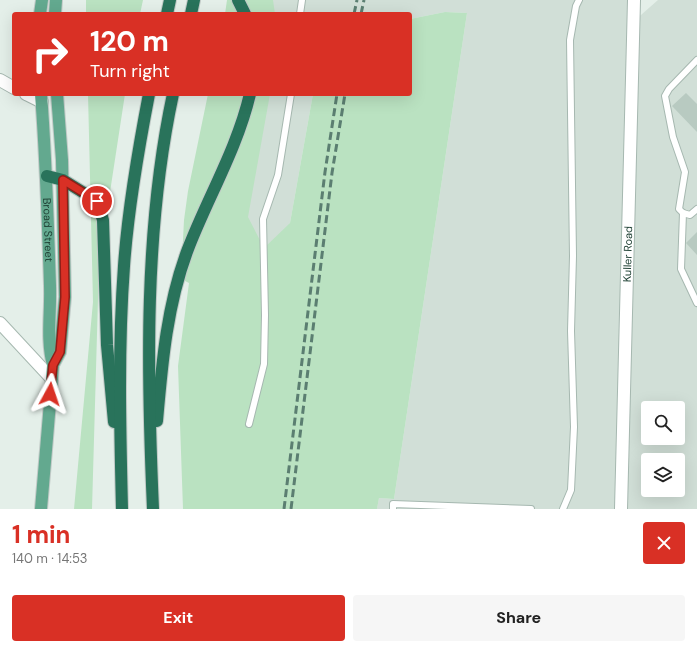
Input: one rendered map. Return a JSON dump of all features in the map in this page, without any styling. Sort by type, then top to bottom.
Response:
[{"type":"highway","points":[[167,12],[170,0]]},
{"type":"highway","points":[[191,12],[194,0]]},
{"type":"highway","points":[[238,0],[244,12]]},
{"type":"highway","points":[[122,509],[120,352],[124,265],[133,180],[148,96]]},
{"type":"highway","points":[[153,509],[151,480],[150,351],[155,224],[165,140],[173,96]]},
{"type":"highway","points":[[151,480],[162,362],[173,298],[188,248],[240,129],[249,96]]},
{"type":"highway","points":[[47,176],[63,180],[97,201],[103,220],[110,391],[121,483]]},
{"type":"main road","points":[[40,12],[42,0]]},
{"type":"main road","points":[[55,12],[56,0]]},
{"type":"main road","name":"Broad Street","points":[[53,365],[60,352],[65,297],[63,180],[56,96]]},
{"type":"main road","name":"Broad Street","points":[[41,509],[53,365],[49,349],[50,288],[47,176],[42,98]]},
{"type":"street","name":"Kuller Road","points":[[621,509],[634,0]]},
{"type":"street","points":[[0,80],[12,87]]},
{"type":"street","points":[[0,323],[52,379]]},
{"type":"lane","points":[[300,12],[302,0]]},
{"type":"lane","points":[[563,509],[571,490],[573,471],[574,427],[571,331],[573,256],[570,40],[576,6],[579,0]]},
{"type":"lane","points":[[697,60],[669,89],[665,96],[673,137],[684,172],[679,209],[683,213],[690,215],[697,209]]},
{"type":"lane","points":[[249,424],[264,364],[265,315],[263,219],[278,175],[291,96]]},
{"type":"lane","points":[[683,213],[681,269],[697,303]]},
{"type":"lane","points":[[393,509],[393,504],[531,509]]},
{"type":"shaded area","points":[[273,0],[633,0],[633,22],[658,0],[697,0],[697,509],[377,509],[379,498],[394,499],[467,13],[445,12],[412,19],[412,12],[273,12]]},
{"type":"shaded area","points":[[257,96],[313,96],[290,223],[206,509]]},
{"type":"green space","points":[[86,0],[143,0],[140,12],[86,12]]},
{"type":"green space","points":[[227,0],[273,0],[275,12],[225,12]]},
{"type":"green space","points":[[445,12],[467,13],[394,499],[379,498],[377,509],[183,509],[178,366],[189,283],[181,279],[184,220],[188,191],[208,96],[270,96],[248,217],[264,248],[290,223],[313,96],[412,96],[412,19]]},
{"type":"green space","points":[[88,96],[125,96],[99,264],[92,509],[74,509],[93,302]]},
{"type":"building","points":[[686,93],[697,104],[697,132],[672,106]]},
{"type":"building","points":[[697,232],[697,255],[686,243]]},
{"type":"railway","points":[[354,12],[357,0]]},
{"type":"railway","points":[[361,12],[364,0]]},
{"type":"railway","points":[[284,509],[325,172],[337,96]]},
{"type":"railway","points":[[291,509],[332,173],[345,96]]},
{"type":"route","points":[[50,394],[53,365],[60,352],[65,297],[63,180],[88,194],[97,201]]}]
